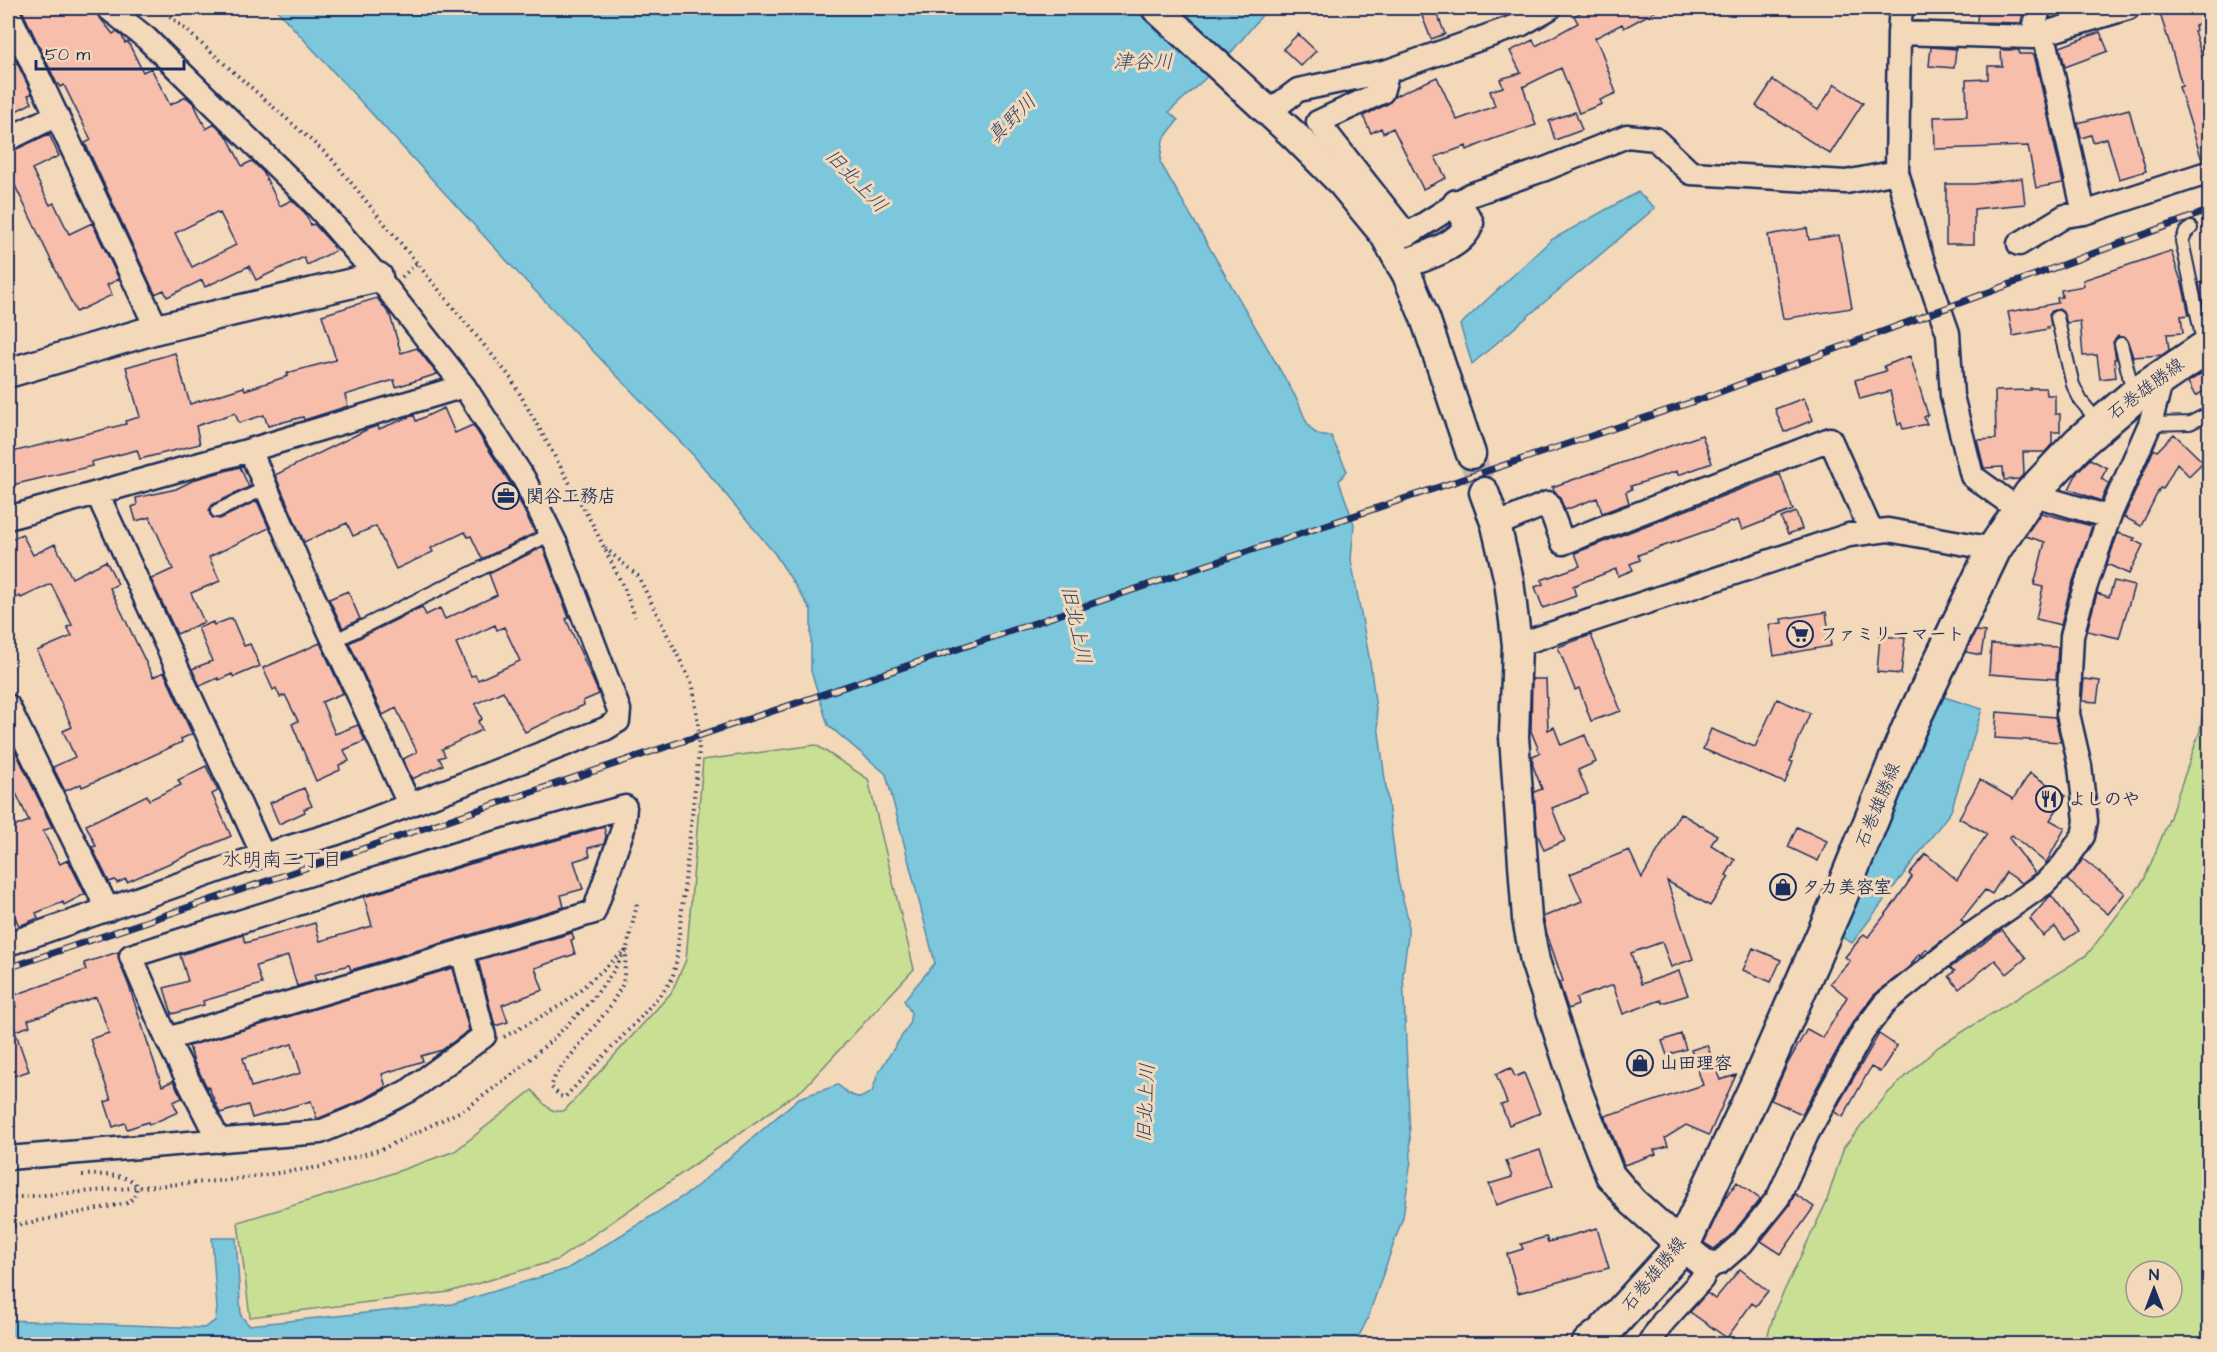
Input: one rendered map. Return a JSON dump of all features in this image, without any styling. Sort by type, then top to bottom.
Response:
[{"type":"main road","name":"石巻雄勝線","points":[[1589,1344],[1611,1326],[1682,1246],[1836,908],[1909,728],[1994,549],[2025,502],[2100,424],[2142,410],[2163,375],[2207,346]]},
{"type":"street","points":[[8,944],[263,855],[337,833],[604,729],[618,721],[619,710],[551,534],[524,479],[464,386],[378,276],[316,205],[146,38],[108,8]]},
{"type":"street","points":[[1156,8],[1342,183],[1384,234],[1425,318],[1471,454]]},
{"type":"street","points":[[1269,112],[1298,90],[1388,71],[1521,24],[1550,8]]},
{"type":"street","points":[[1902,8],[1899,33],[1897,172],[1918,250],[1948,333],[1952,396],[1972,476],[2025,502],[2109,517]]},
{"type":"street","points":[[2039,8],[2038,36],[2084,213]]},
{"type":"street","points":[[1899,33],[2038,36],[2128,8]]},
{"type":"street","points":[[8,12],[157,329]]},
{"type":"street","points":[[1388,71],[1382,92],[1318,122],[1407,235],[1470,195],[1545,169],[1627,136],[1655,139],[1691,173],[1846,182],[1897,172]]},
{"type":"street","points":[[8,139],[57,115]]},
{"type":"street","points":[[2019,244],[2065,216],[2084,213],[2210,172]]},
{"type":"street","points":[[1401,265],[1455,243],[1467,231],[1469,223],[1457,204]]},
{"type":"street","points":[[8,373],[157,329],[378,276]]},
{"type":"street","points":[[8,518],[250,450],[464,386]]},
{"type":"street","points":[[1707,1266],[1719,1263],[1742,1244],[1778,1198],[1807,1134],[1863,1032],[1885,1003],[1966,938],[2044,884],[2062,865],[2083,836],[2086,821],[2083,788],[2068,714],[2072,636],[2082,597],[2142,410]]},
{"type":"street","points":[[1496,525],[1548,503],[1563,543],[1830,439],[1871,531]]},
{"type":"street","points":[[250,450],[409,804]]},
{"type":"street","points":[[1484,492],[1496,525],[1509,581],[1516,645],[1516,761],[1527,920],[1535,962],[1578,1093],[1610,1175],[1633,1202],[1707,1266]]},
{"type":"street","points":[[97,493],[263,855]]},
{"type":"street","points":[[1516,645],[1849,535],[1888,530],[1994,549]]},
{"type":"street","points":[[8,706],[108,910]]},
{"type":"street","points":[[167,1039],[594,912],[623,829],[625,807],[466,851],[131,956],[167,1039],[219,1141]]},
{"type":"street","points":[[8,1158],[320,1132],[364,1114],[410,1090],[484,1035],[462,951]]},
{"type":"street","points":[[1649,1344],[1663,1322],[1702,1279],[1707,1266]]},
{"type":"lane","points":[[2192,228],[2186,232],[2182,241],[2207,346]]},
{"type":"lane","points":[[2057,316],[2073,385],[2081,401],[2100,424]]},
{"type":"lane","points":[[2121,344],[2142,410],[2190,423],[2210,413]]},
{"type":"lane","points":[[217,511],[266,488]]},
{"type":"lane","points":[[334,641],[551,534]]},
{"type":"path","points":[[162,8],[330,156],[511,378],[604,548],[625,590],[635,617]]},
{"type":"path","points":[[484,1035],[490,1045],[565,1003],[627,948],[623,984],[609,1008],[551,1083],[551,1087],[560,1096],[565,1097],[665,989],[672,979],[676,964],[699,751],[693,686],[638,576],[604,548]]},
{"type":"path","points":[[8,1227],[127,1203],[135,1197],[136,1187],[133,1181],[125,1176],[68,1174]]},
{"type":"green space","points":[[2209,664],[2209,1344],[1765,1344],[1776,1308],[1826,1203],[1844,1147],[1889,1092],[1938,1047],[2087,955],[2144,880],[2170,817],[2200,731]]},
{"type":"green space","points":[[816,745],[868,779],[914,969],[803,1089],[557,1260],[449,1292],[250,1317],[238,1222],[348,1189],[455,1151],[532,1090],[551,1109],[565,1110],[671,993],[686,960],[703,760]]},
{"type":"water","points":[[275,8],[1268,8],[1225,60],[1169,112],[1178,120],[1163,140],[1160,162],[1298,401],[1309,426],[1318,434],[1331,436],[1347,471],[1339,481],[1354,524],[1351,560],[1370,662],[1398,881],[1408,918],[1403,973],[1411,1160],[1403,1217],[1367,1320],[1355,1344],[8,1344],[8,1320],[204,1328],[215,1321],[217,1309],[212,1238],[236,1238],[241,1316],[249,1325],[452,1304],[567,1269],[690,1192],[799,1098],[838,1085],[849,1094],[860,1098],[872,1092],[878,1073],[909,1025],[911,1013],[904,1000],[935,963],[886,774],[828,725],[811,671],[811,610],[775,554],[694,456],[518,273]]},
{"type":"water","points":[[1638,192],[1655,208],[1472,364],[1460,325],[1551,240]]},
{"type":"water","points":[[1941,696],[1982,709],[1951,811],[1852,943],[1836,934]]},
{"type":"building","points":[[21,8],[53,8],[56,14],[71,8],[92,8],[113,34],[116,32],[122,36],[125,43],[128,42],[143,72],[151,68],[170,105],[186,97],[194,104],[206,129],[215,124],[228,138],[242,166],[252,161],[263,172],[280,206],[292,200],[305,213],[311,225],[314,224],[332,244],[335,251],[307,265],[304,257],[256,280],[249,266],[205,287],[202,280],[167,297],[164,290],[155,294],[85,143],[91,140],[64,85],[60,87]],"holes":[[[217,212],[220,213],[236,245],[192,267],[175,233]]]},
{"type":"building","points":[[1419,8],[1435,8],[1445,34],[1431,39]]},
{"type":"building","points":[[1589,8],[1661,8],[1624,28],[1622,24],[1595,38],[1616,93],[1600,100],[1602,104],[1579,113],[1561,68],[1523,87],[1536,125],[1467,150],[1466,146],[1435,157],[1446,178],[1423,189],[1393,128],[1383,133],[1381,128],[1371,133],[1363,116],[1388,104],[1395,96],[1437,77],[1457,120],[1495,106],[1490,91],[1503,87],[1500,79],[1521,73],[1510,51],[1533,40],[1536,46],[1578,23],[1574,16]]},
{"type":"building","points":[[1978,8],[2023,11],[2021,23],[1977,22]]},
{"type":"building","points":[[2180,8],[2198,8],[2203,23],[2195,26],[2194,31],[2210,82],[2210,159],[2202,160],[2179,87],[2182,86],[2160,14]]},
{"type":"building","points":[[2100,32],[2108,51],[2065,67],[2060,47]]},
{"type":"building","points":[[1298,34],[1316,51],[1301,66],[1283,49]]},
{"type":"building","points":[[8,44],[32,94],[28,95],[32,103],[8,115]]},
{"type":"building","points":[[1931,47],[1956,49],[1954,68],[1929,66]]},
{"type":"building","points":[[2001,50],[2019,50],[2019,54],[2034,54],[2063,183],[2036,188],[2028,146],[1935,149],[1934,117],[1967,116],[1966,80],[1988,79],[1988,66],[2002,66]]},
{"type":"building","points":[[1773,80],[1818,110],[1835,84],[1863,103],[1830,154],[1756,106]]},
{"type":"building","points":[[2129,109],[2146,171],[2119,179],[2107,138],[2093,142],[2091,135],[2081,138],[2078,123]]},
{"type":"building","points":[[1575,112],[1582,130],[1555,140],[1549,121]]},
{"type":"building","points":[[49,134],[59,156],[32,169],[50,205],[54,203],[69,234],[92,223],[119,279],[107,285],[112,295],[76,312],[8,171],[8,153]]},
{"type":"building","points":[[2022,178],[2025,204],[1974,209],[1974,244],[1946,244],[1946,184],[1975,184]]},
{"type":"building","points":[[1807,228],[1809,240],[1839,235],[1852,308],[1783,319],[1768,235]]},
{"type":"building","points":[[2171,251],[2183,287],[2189,315],[2181,316],[2183,333],[2167,334],[2169,350],[2162,355],[2133,357],[2127,339],[2118,336],[2113,342],[2116,377],[2100,379],[2097,355],[2083,356],[2080,321],[2067,323],[2063,312],[2059,309],[2049,314],[2051,326],[2047,327],[2048,329],[2013,336],[2008,312],[2058,303],[2057,298],[2062,297],[2061,290],[2084,286],[2083,280]]},
{"type":"building","points":[[2210,280],[2210,311],[2205,312],[2199,283]]},
{"type":"building","points":[[377,298],[390,315],[401,353],[417,348],[437,374],[396,387],[394,380],[345,395],[348,406],[304,420],[303,417],[268,426],[264,415],[239,423],[235,413],[196,426],[200,444],[140,459],[137,450],[91,462],[92,466],[8,486],[8,453],[126,424],[125,421],[140,417],[126,367],[175,353],[190,404],[244,387],[245,390],[288,376],[287,373],[336,360],[322,315]]},
{"type":"building","points":[[1910,356],[1928,415],[1924,417],[1927,424],[1903,429],[1901,423],[1898,425],[1890,391],[1860,399],[1855,380],[1886,371],[1884,366]]},
{"type":"building","points":[[2210,368],[2210,388],[2195,396],[2188,382]]},
{"type":"building","points":[[2030,388],[2046,388],[2047,395],[2055,395],[2055,414],[2060,414],[2060,432],[2052,432],[2052,444],[2045,452],[2023,452],[2024,474],[2019,479],[2004,480],[2003,467],[1984,468],[1977,440],[1996,439],[1995,391],[2030,390]]},
{"type":"building","points":[[1804,398],[1813,420],[1784,432],[1775,409]]},
{"type":"building","points":[[444,408],[455,433],[473,425],[512,486],[535,533],[482,559],[471,536],[468,537],[465,532],[431,548],[433,552],[396,569],[376,526],[353,536],[347,523],[304,542],[275,475],[368,429],[378,426],[379,429],[414,415],[416,421]]},
{"type":"building","points":[[2174,434],[2203,462],[2189,476],[2177,463],[2163,489],[2160,488],[2141,526],[2124,517],[2154,449],[2157,451]]},
{"type":"building","points":[[1702,435],[1712,463],[1678,475],[1677,471],[1631,486],[1632,489],[1626,492],[1629,503],[1602,513],[1597,498],[1565,510],[1552,487]]},
{"type":"building","points":[[2090,459],[2107,468],[2101,479],[2109,483],[2101,501],[2069,489],[2078,471]]},
{"type":"building","points":[[240,467],[249,487],[213,504],[209,510],[210,515],[220,519],[257,501],[269,528],[209,557],[220,581],[191,593],[204,622],[177,634],[151,579],[173,569],[150,517],[136,521],[132,507],[137,505],[136,498],[176,489],[196,479]]},
{"type":"building","points":[[1780,474],[1793,510],[1742,530],[1738,520],[1638,555],[1640,560],[1630,564],[1633,570],[1618,576],[1616,569],[1573,586],[1576,596],[1543,608],[1535,587],[1543,584],[1541,580],[1580,566],[1575,553]]},
{"type":"building","points":[[1796,512],[1802,529],[1788,534],[1781,518]]},
{"type":"building","points":[[2041,513],[2092,526],[2069,593],[2061,625],[2036,619],[2043,587],[2034,585],[2045,542],[2025,536]]},
{"type":"building","points":[[2118,533],[2135,538],[2133,540],[2143,545],[2129,574],[2107,564]]},
{"type":"building","points":[[22,534],[33,555],[55,544],[72,578],[106,561],[118,584],[110,588],[153,677],[164,672],[192,734],[181,739],[182,742],[115,773],[82,787],[81,784],[65,791],[53,767],[75,757],[63,731],[72,727],[37,651],[72,636],[67,627],[72,625],[51,584],[8,602],[8,541]]},
{"type":"building","points":[[543,547],[569,618],[566,619],[599,694],[583,701],[584,705],[525,732],[503,691],[475,704],[482,719],[478,721],[482,730],[442,749],[445,756],[439,758],[443,765],[412,779],[403,759],[417,752],[396,708],[383,715],[349,643],[422,607],[426,615],[440,608],[445,619],[497,595],[489,574]],"holes":[[[495,625],[497,630],[504,627],[520,661],[478,680],[475,675],[471,676],[456,643]]]},
{"type":"building","points":[[2114,581],[2134,586],[2119,638],[2087,631],[2097,593],[2109,597]]},
{"type":"building","points":[[348,591],[360,619],[343,628],[329,599]]},
{"type":"building","points":[[1826,612],[1831,646],[1774,656],[1769,625],[1782,623],[1781,619]]},
{"type":"building","points":[[232,618],[244,646],[250,644],[260,666],[234,677],[232,674],[200,686],[192,669],[212,661],[198,628]]},
{"type":"building","points":[[1976,631],[1985,632],[1981,655],[1966,652]]},
{"type":"building","points":[[1591,635],[1621,711],[1591,721],[1579,688],[1575,690],[1558,647]]},
{"type":"building","points":[[1880,636],[1905,638],[1901,674],[1877,672]]},
{"type":"building","points":[[320,643],[343,693],[322,702],[335,734],[358,725],[365,741],[344,750],[349,761],[339,765],[340,770],[316,781],[292,724],[298,721],[285,695],[280,697],[276,688],[273,690],[263,668]]},
{"type":"building","points":[[1991,644],[2058,647],[2056,679],[1989,674]]},
{"type":"building","points":[[1532,679],[1546,679],[1548,730],[1554,727],[1561,745],[1585,735],[1596,762],[1578,770],[1588,794],[1552,808],[1565,841],[1544,850],[1537,833],[1534,792],[1542,789],[1533,766],[1532,756],[1540,753],[1531,731]]},
{"type":"building","points":[[2084,679],[2100,681],[2097,702],[2082,701]]},
{"type":"building","points":[[1777,699],[1810,713],[1790,761],[1793,762],[1785,783],[1703,749],[1711,729],[1755,747]]},
{"type":"building","points":[[1997,712],[2055,717],[2061,742],[1995,738]]},
{"type":"building","points":[[8,736],[52,827],[43,831],[60,864],[68,860],[85,894],[64,905],[63,902],[36,913],[38,918],[19,926],[8,900],[8,829],[29,821],[16,793],[8,797]]},
{"type":"building","points":[[206,766],[218,791],[212,794],[231,836],[127,882],[126,879],[117,883],[115,880],[109,882],[92,847],[96,846],[86,825],[147,795],[149,800],[181,785],[178,780]]},
{"type":"building","points":[[2030,773],[2066,796],[2050,820],[2065,828],[2046,863],[2012,835],[2009,838],[2035,873],[2022,883],[2006,872],[1992,894],[1985,890],[1961,920],[1965,923],[1928,951],[1926,949],[1921,956],[1919,954],[1910,966],[1874,995],[1851,1025],[1802,1114],[1771,1100],[1807,1029],[1823,1038],[1847,997],[1830,983],[1850,961],[1845,957],[1864,934],[1868,937],[1895,902],[1912,877],[1909,874],[1926,854],[1957,880],[1987,834],[1959,818],[1980,780],[2013,799]]},
{"type":"building","points":[[304,788],[312,806],[304,809],[305,812],[279,824],[270,803]]},
{"type":"building","points":[[1680,813],[1717,835],[1711,845],[1735,860],[1726,875],[1729,877],[1710,906],[1667,881],[1693,959],[1671,967],[1662,942],[1631,953],[1641,984],[1679,971],[1688,995],[1662,1003],[1661,1000],[1623,1014],[1613,985],[1576,998],[1578,1005],[1568,1009],[1559,982],[1563,981],[1543,917],[1582,901],[1570,874],[1629,850],[1642,878]]},
{"type":"building","points":[[604,827],[606,836],[604,844],[588,848],[590,856],[574,861],[583,889],[561,895],[564,907],[351,970],[349,965],[314,975],[316,981],[297,986],[288,956],[256,966],[262,984],[203,1001],[204,1005],[172,1014],[164,988],[188,981],[180,955],[243,935],[245,943],[315,923],[320,941],[372,926],[364,897],[470,864]]},
{"type":"building","points":[[1797,827],[1827,841],[1818,861],[1788,847]]},
{"type":"building","points":[[2083,859],[2125,893],[2108,914],[2067,880]]},
{"type":"building","points":[[2051,895],[2078,931],[2065,940],[2055,927],[2043,936],[2030,919]]},
{"type":"building","points":[[2002,930],[2026,958],[2007,974],[1995,960],[1959,989],[1949,976],[1955,971],[1950,968]]},
{"type":"building","points":[[572,933],[574,939],[571,940],[575,954],[535,968],[543,990],[502,1005],[508,1022],[495,1026],[478,960]]},
{"type":"building","points":[[1753,948],[1781,960],[1771,982],[1743,970]]},
{"type":"building","points":[[118,952],[119,961],[162,1086],[173,1081],[182,1098],[173,1102],[178,1112],[149,1125],[148,1122],[127,1129],[125,1123],[113,1127],[105,1102],[111,1100],[90,1039],[109,1033],[96,997],[28,1020],[30,1026],[15,1031],[29,1071],[8,1078],[8,1009],[16,1007],[12,996],[86,970],[84,963]]},
{"type":"building","points":[[453,968],[469,1030],[442,1050],[421,1056],[423,1061],[382,1074],[386,1087],[358,1102],[317,1119],[311,1101],[252,1118],[248,1105],[220,1113],[194,1062],[189,1046]],"holes":[[[292,1044],[301,1073],[251,1087],[243,1058]]]},
{"type":"building","points":[[1681,1034],[1686,1049],[1667,1055],[1662,1041]]},
{"type":"building","points":[[1879,1034],[1897,1046],[1880,1072],[1871,1067],[1843,1117],[1834,1112]]},
{"type":"building","points":[[1707,1045],[1720,1080],[1736,1075],[1709,1135],[1686,1125],[1665,1138],[1668,1146],[1654,1150],[1656,1154],[1624,1165],[1605,1116],[1703,1085],[1691,1050]]},
{"type":"building","points":[[1511,1068],[1515,1077],[1524,1073],[1540,1113],[1509,1125],[1501,1105],[1507,1103],[1496,1074]]},
{"type":"building","points":[[1540,1150],[1553,1186],[1496,1205],[1489,1184],[1512,1177],[1506,1161]]},
{"type":"building","points":[[1737,1182],[1760,1199],[1732,1234],[1714,1249],[1704,1243],[1724,1200]]},
{"type":"building","points":[[1795,1194],[1814,1207],[1781,1254],[1761,1241],[1789,1206]]},
{"type":"building","points":[[1597,1228],[1609,1268],[1518,1293],[1507,1254],[1523,1249],[1521,1244],[1546,1237],[1548,1242]]},
{"type":"building","points":[[1740,1269],[1768,1291],[1756,1306],[1752,1303],[1727,1338],[1690,1312],[1707,1293],[1715,1299]]},
{"type":"tunnel","points":[[1471,454],[1484,492]]},
{"type":"railway","points":[[8,968],[1701,399],[2210,210]]},
{"type":"place","name":"関谷工務店","points":[[506,496]]},
{"type":"place","name":"ファミリーマート","points":[[1800,634]]},
{"type":"place","name":"よしのや","points":[[2049,799]]},
{"type":"place","name":"タカ美容室","points":[[1783,887]]},
{"type":"place","name":"山田理容","points":[[1640,1063]]},
{"type":"district","name":"水明南二丁目","points":[[282,860]]},
{"type":"water label","name":"津谷川","points":[[1143,62]]},
{"type":"water label","name":"真野川","points":[[1012,119]]},
{"type":"water label","name":"旧北上川","points":[[856,181]]},
{"type":"water label","name":"旧北上川","points":[[1076,625]]},
{"type":"water label","name":"旧北上川","points":[[1146,1103]]}]
